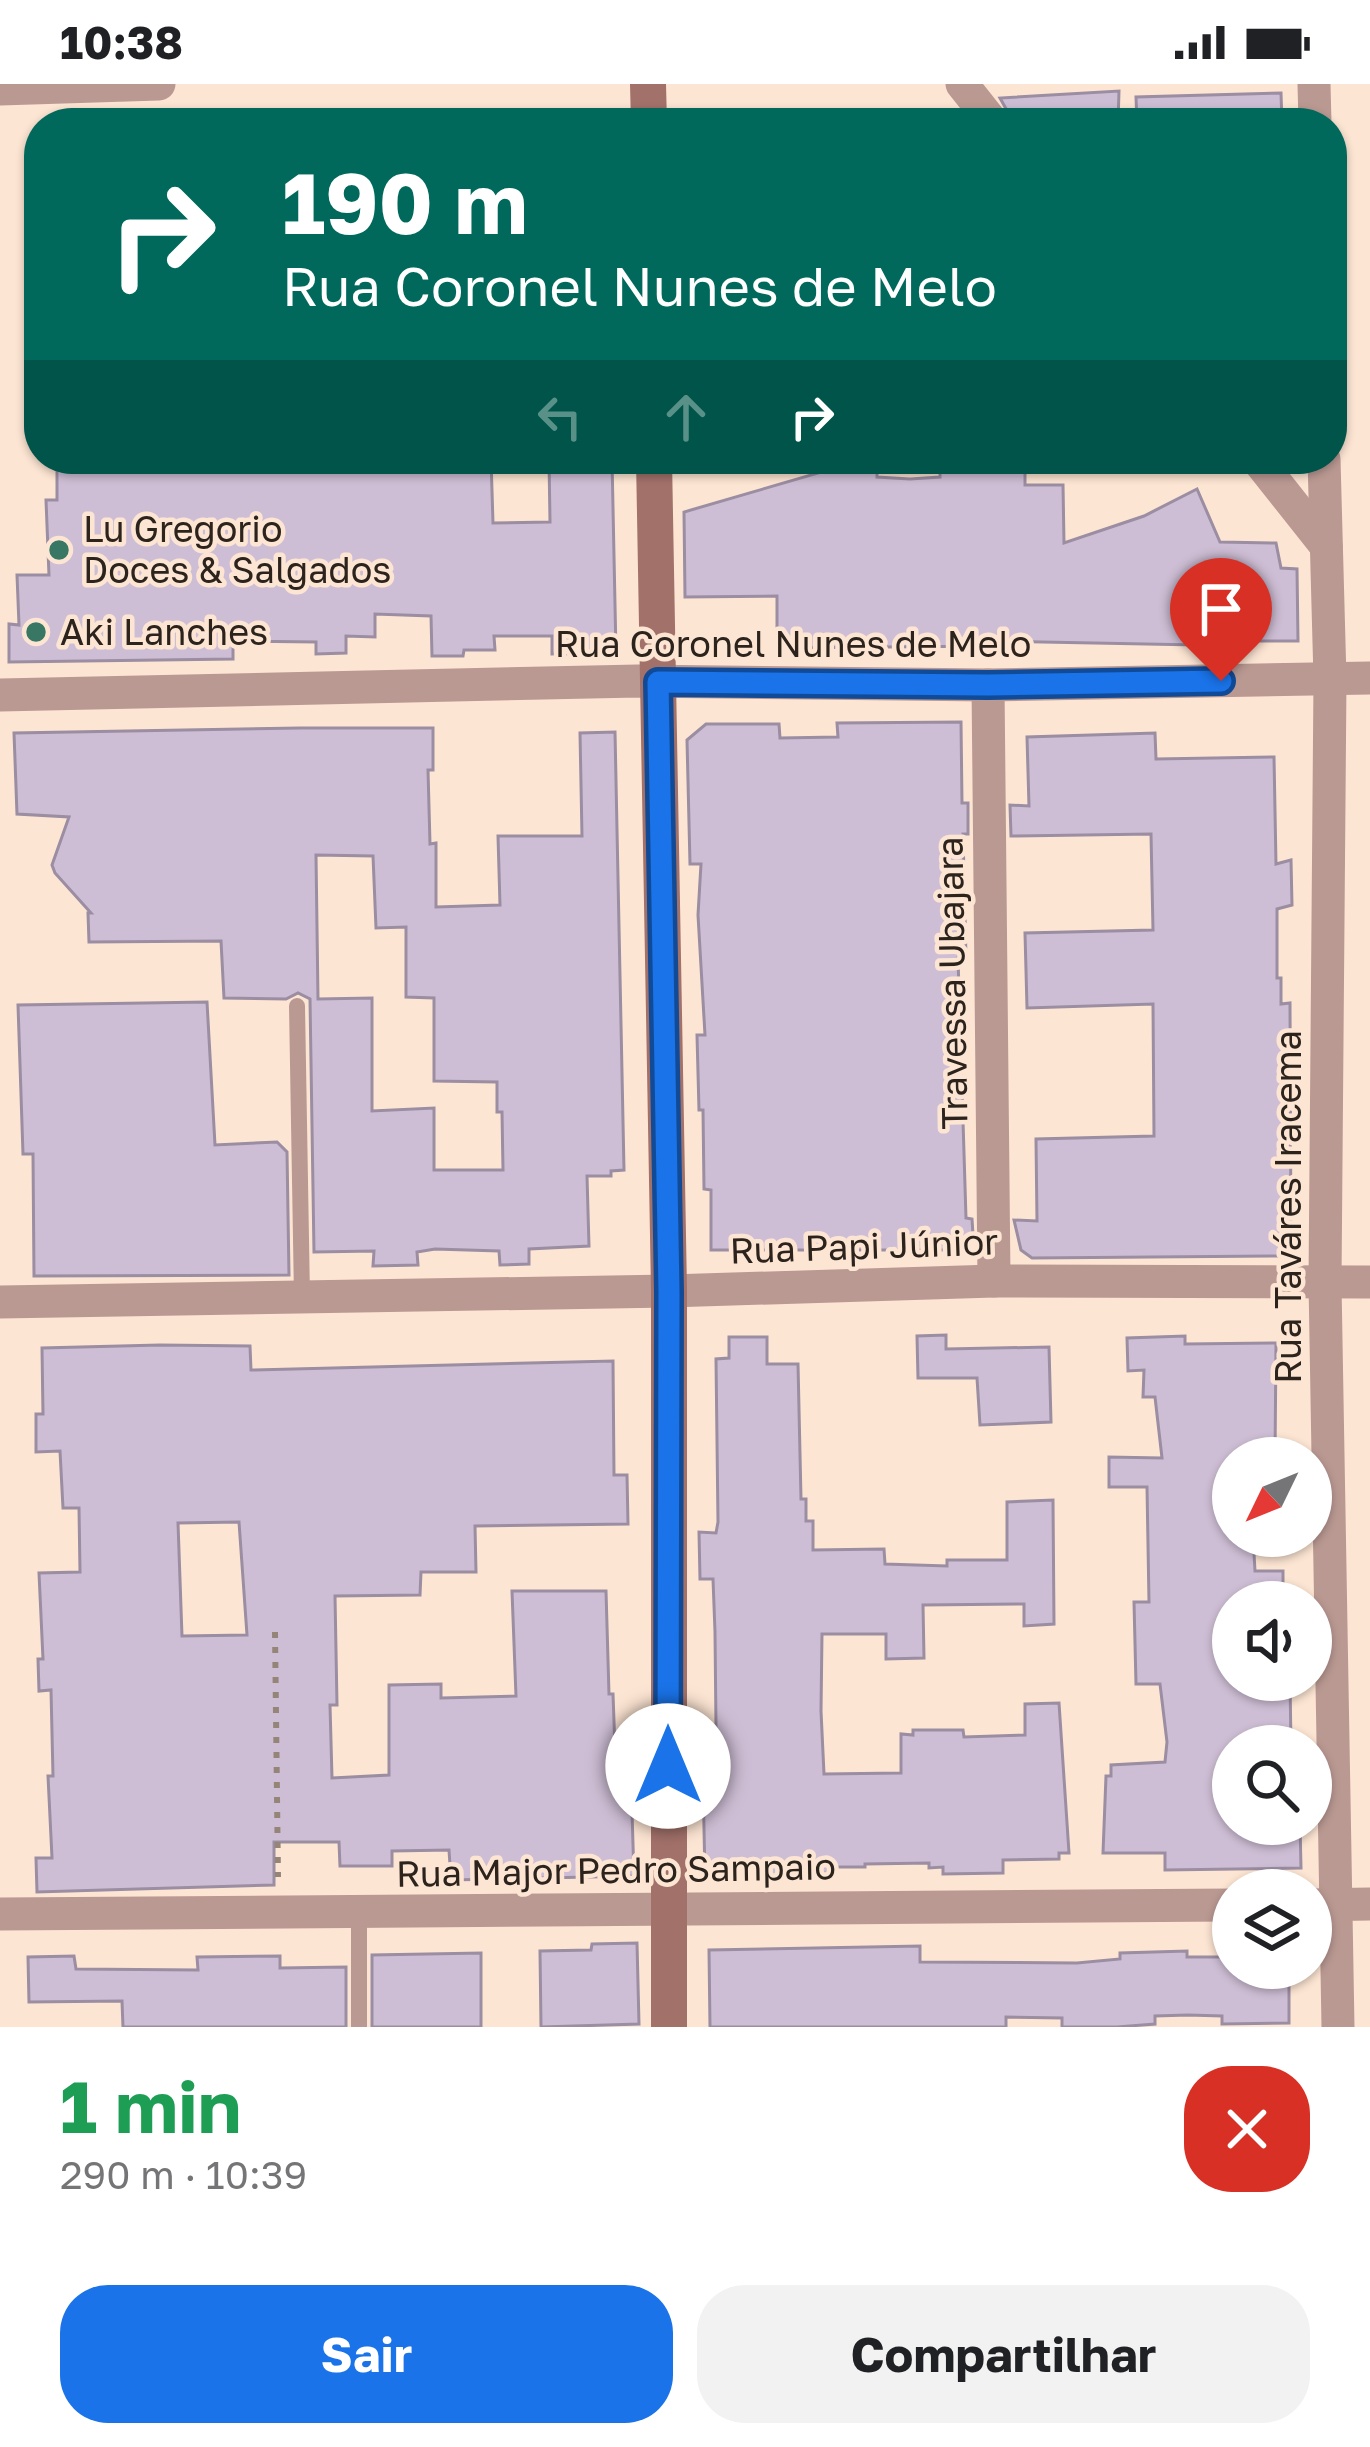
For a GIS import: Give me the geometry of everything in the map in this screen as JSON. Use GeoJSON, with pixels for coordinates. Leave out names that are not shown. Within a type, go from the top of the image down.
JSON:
{"type":"FeatureCollection","features":[{"type":"Feature","properties":{"kind":"street"},"geometry":{"type":"LineString","coordinates":[[0,89],[159,84]]}},
{"type":"Feature","properties":{"kind":"street"},"geometry":{"type":"LineString","coordinates":[[962,84],[981,108]]}},
{"type":"Feature","properties":{"kind":"street"},"geometry":{"type":"LineString","coordinates":[[654,474],[669,1292],[669,2027]]}},
{"type":"Feature","properties":{"kind":"street"},"geometry":{"type":"LineString","coordinates":[[1269,474],[1326,546]]}},
{"type":"Feature","properties":{"kind":"street","name":"Rua Taváres Iracema"},"geometry":{"type":"LineString","coordinates":[[1323,1869],[1330,680],[1324,474]]}},
{"type":"Feature","properties":{"kind":"street","name":"Rua Coronel Nunes de Melo"},"geometry":{"type":"LineString","coordinates":[[0,695],[658,682],[988,685],[1370,678]]}},
{"type":"Feature","properties":{"kind":"street","name":"Travessa Ubajara"},"geometry":{"type":"LineString","coordinates":[[988,685],[994,1281]]}},
{"type":"Feature","properties":{"kind":"street","name":"Rua Papi Júnior"},"geometry":{"type":"LineString","coordinates":[[0,1302],[669,1292],[994,1281],[1370,1282]]}},
{"type":"Feature","properties":{"kind":"street"},"geometry":{"type":"LineString","coordinates":[[1332,1905],[1370,1904]]}},
{"type":"Feature","properties":{"kind":"street","name":"Rua Major Pedro Sampaio"},"geometry":{"type":"LineString","coordinates":[[0,1914],[1212,1905]]}},
{"type":"Feature","properties":{"kind":"street","name":"Rua Taváres Iracema"},"geometry":{"type":"LineString","coordinates":[[1332,1978],[1338,2027]]}},
{"type":"Feature","properties":{"kind":"lane"},"geometry":{"type":"LineString","coordinates":[[297,1006],[302,1298]]}},
{"type":"Feature","properties":{"kind":"lane"},"geometry":{"type":"LineString","coordinates":[[358,2027],[359,1912]]}},
{"type":"Feature","properties":{"kind":"path"},"geometry":{"type":"LineString","coordinates":[[275,1632],[278,1910]]}},
{"type":"Feature","properties":{"kind":"building"},"geometry":{"type":"Polygon","coordinates":[[[1119,91],[1118,108],[1006,108],[1000,98],[1119,91]]]}},
{"type":"Feature","properties":{"kind":"building"},"geometry":{"type":"Polygon","coordinates":[[[1281,93],[1282,108],[1136,108],[1136,97],[1281,93]]]}},
{"type":"Feature","properties":{"kind":"building"},"geometry":{"type":"Polygon","coordinates":[[[57,474],[491,474],[493,523],[550,522],[549,474],[612,474],[616,653],[552,654],[552,636],[494,636],[495,650],[432,656],[431,616],[375,614],[375,637],[346,636],[346,653],[316,654],[316,642],[233,641],[233,659],[9,662],[9,624],[19,625],[17,575],[49,575],[46,500],[57,500],[57,474]]]}},
{"type":"Feature","properties":{"kind":"building"},"geometry":{"type":"Polygon","coordinates":[[[814,474],[910,479],[940,474],[1025,474],[1025,485],[1063,485],[1064,543],[1144,516],[1197,489],[1220,542],[1276,543],[1281,568],[1297,569],[1298,641],[1250,641],[1249,646],[991,641],[996,646],[777,648],[777,596],[685,597],[684,512],[814,474]]]}},
{"type":"Feature","properties":{"kind":"building"},"geometry":{"type":"Polygon","coordinates":[[[961,722],[962,803],[968,803],[968,834],[963,834],[966,958],[958,958],[966,1218],[972,1219],[973,1235],[958,1250],[711,1250],[711,1190],[704,1189],[697,1035],[705,1035],[698,915],[701,864],[690,864],[687,740],[706,724],[779,724],[780,738],[838,737],[837,723],[961,722]]]}},
{"type":"Feature","properties":{"kind":"building"},"geometry":{"type":"Polygon","coordinates":[[[433,728],[433,770],[428,770],[430,844],[436,843],[436,907],[500,905],[498,836],[582,836],[580,733],[615,732],[624,1170],[611,1171],[611,1176],[587,1176],[589,1246],[529,1249],[529,1264],[500,1265],[499,1251],[435,1249],[417,1252],[418,1265],[373,1266],[374,1251],[314,1252],[310,999],[298,993],[286,999],[224,998],[221,941],[89,942],[91,913],[52,865],[69,817],[17,814],[14,733],[433,728]],[[316,855],[318,999],[372,998],[372,1111],[434,1108],[434,1170],[503,1170],[497,1082],[434,1081],[434,998],[406,997],[406,927],[376,928],[373,856],[316,855]]]}},
{"type":"Feature","properties":{"kind":"building"},"geometry":{"type":"Polygon","coordinates":[[[1155,733],[1156,759],[1274,757],[1276,864],[1291,860],[1292,905],[1277,909],[1277,978],[1281,978],[1281,1004],[1290,1003],[1291,1244],[1279,1256],[1032,1258],[1021,1250],[1014,1220],[1037,1221],[1036,1139],[1154,1136],[1153,1004],[1027,1008],[1025,933],[1153,930],[1151,834],[1011,836],[1010,805],[1029,806],[1027,737],[1155,733]]]}},
{"type":"Feature","properties":{"kind":"building"},"geometry":{"type":"Polygon","coordinates":[[[207,1002],[215,1145],[277,1142],[287,1152],[289,1275],[34,1276],[33,1154],[23,1154],[18,1005],[207,1002]]]}},
{"type":"Feature","properties":{"kind":"building"},"geometry":{"type":"Polygon","coordinates":[[[946,1335],[946,1349],[1049,1347],[1051,1422],[980,1425],[977,1378],[918,1378],[917,1336],[946,1335]]]}},
{"type":"Feature","properties":{"kind":"building"},"geometry":{"type":"Polygon","coordinates":[[[1185,1336],[1185,1344],[1276,1343],[1275,1437],[1212,1437],[1212,1557],[1254,1557],[1255,1571],[1283,1571],[1283,1581],[1212,1581],[1212,1701],[1290,1701],[1291,1725],[1212,1725],[1212,1845],[1300,1845],[1301,1868],[1165,1870],[1165,1853],[1103,1853],[1106,1776],[1111,1776],[1111,1765],[1165,1762],[1167,1742],[1160,1684],[1136,1684],[1134,1602],[1149,1602],[1147,1487],[1109,1487],[1109,1457],[1162,1458],[1155,1397],[1143,1397],[1144,1370],[1128,1371],[1127,1338],[1185,1336]]]}},
{"type":"Feature","properties":{"kind":"building"},"geometry":{"type":"Polygon","coordinates":[[[729,1337],[767,1337],[767,1364],[798,1364],[801,1499],[806,1499],[806,1521],[813,1521],[813,1550],[884,1549],[885,1564],[947,1566],[947,1560],[1007,1560],[1007,1502],[1053,1500],[1054,1624],[1024,1626],[1024,1604],[923,1605],[924,1658],[886,1659],[886,1634],[822,1634],[821,1711],[824,1774],[901,1773],[901,1734],[963,1730],[964,1737],[1025,1735],[1025,1704],[1059,1703],[1069,1853],[1059,1853],[1059,1859],[1003,1860],[1003,1873],[943,1874],[943,1867],[929,1868],[929,1863],[865,1864],[828,1867],[828,1873],[705,1879],[703,1777],[709,1777],[708,1727],[716,1727],[715,1632],[713,1579],[700,1579],[699,1532],[716,1533],[718,1522],[716,1359],[729,1358],[729,1337]]]}},
{"type":"Feature","properties":{"kind":"building"},"geometry":{"type":"Polygon","coordinates":[[[250,1346],[251,1370],[613,1361],[614,1475],[627,1475],[628,1524],[475,1526],[476,1572],[421,1572],[420,1595],[335,1596],[337,1705],[330,1705],[332,1778],[389,1775],[389,1685],[441,1684],[441,1698],[516,1696],[512,1591],[606,1591],[615,1749],[630,1748],[634,1876],[451,1880],[449,1850],[392,1851],[392,1866],[340,1866],[339,1842],[274,1842],[274,1885],[37,1892],[36,1858],[52,1858],[48,1776],[53,1776],[51,1690],[39,1691],[38,1659],[43,1659],[39,1573],[80,1572],[79,1508],[63,1508],[60,1451],[36,1452],[36,1414],[43,1414],[42,1348],[250,1346]],[[239,1522],[178,1523],[182,1636],[247,1635],[239,1522]]]}},
{"type":"Feature","properties":{"kind":"building"},"geometry":{"type":"Polygon","coordinates":[[[637,1943],[639,2024],[541,2027],[540,1951],[637,1943]]]}},
{"type":"Feature","properties":{"kind":"building"},"geometry":{"type":"Polygon","coordinates":[[[920,1946],[920,1962],[1077,1963],[1120,1959],[1120,1953],[1187,1951],[1187,1957],[1212,1957],[1212,1989],[1289,1989],[1289,2023],[1222,2024],[1222,2016],[1188,2015],[1155,2016],[1155,2024],[1117,2027],[1062,2027],[1062,2018],[1006,2017],[1006,2027],[710,2027],[709,1950],[920,1946]]]}},
{"type":"Feature","properties":{"kind":"building"},"geometry":{"type":"Polygon","coordinates":[[[481,1953],[481,2027],[372,2027],[372,1955],[481,1953]]]}},
{"type":"Feature","properties":{"kind":"building"},"geometry":{"type":"Polygon","coordinates":[[[74,1956],[76,1969],[198,1970],[197,1957],[280,1956],[280,1968],[346,1967],[346,2027],[123,2027],[122,2001],[29,2002],[28,1957],[74,1956]]]}},
{"type":"Feature","properties":{"kind":"place","name":"Lu Gregorio Doces & Salgados"},"geometry":{"type":"Point","coordinates":[59,550]}},
{"type":"Feature","properties":{"kind":"place","name":"Aki Lanches"},"geometry":{"type":"Point","coordinates":[36,632]}},
{"type":"Feature","properties":{"kind":"route"},"geometry":{"type":"LineString","coordinates":[[668,1766],[669,1292],[658,682],[1221,681]]}}]}
